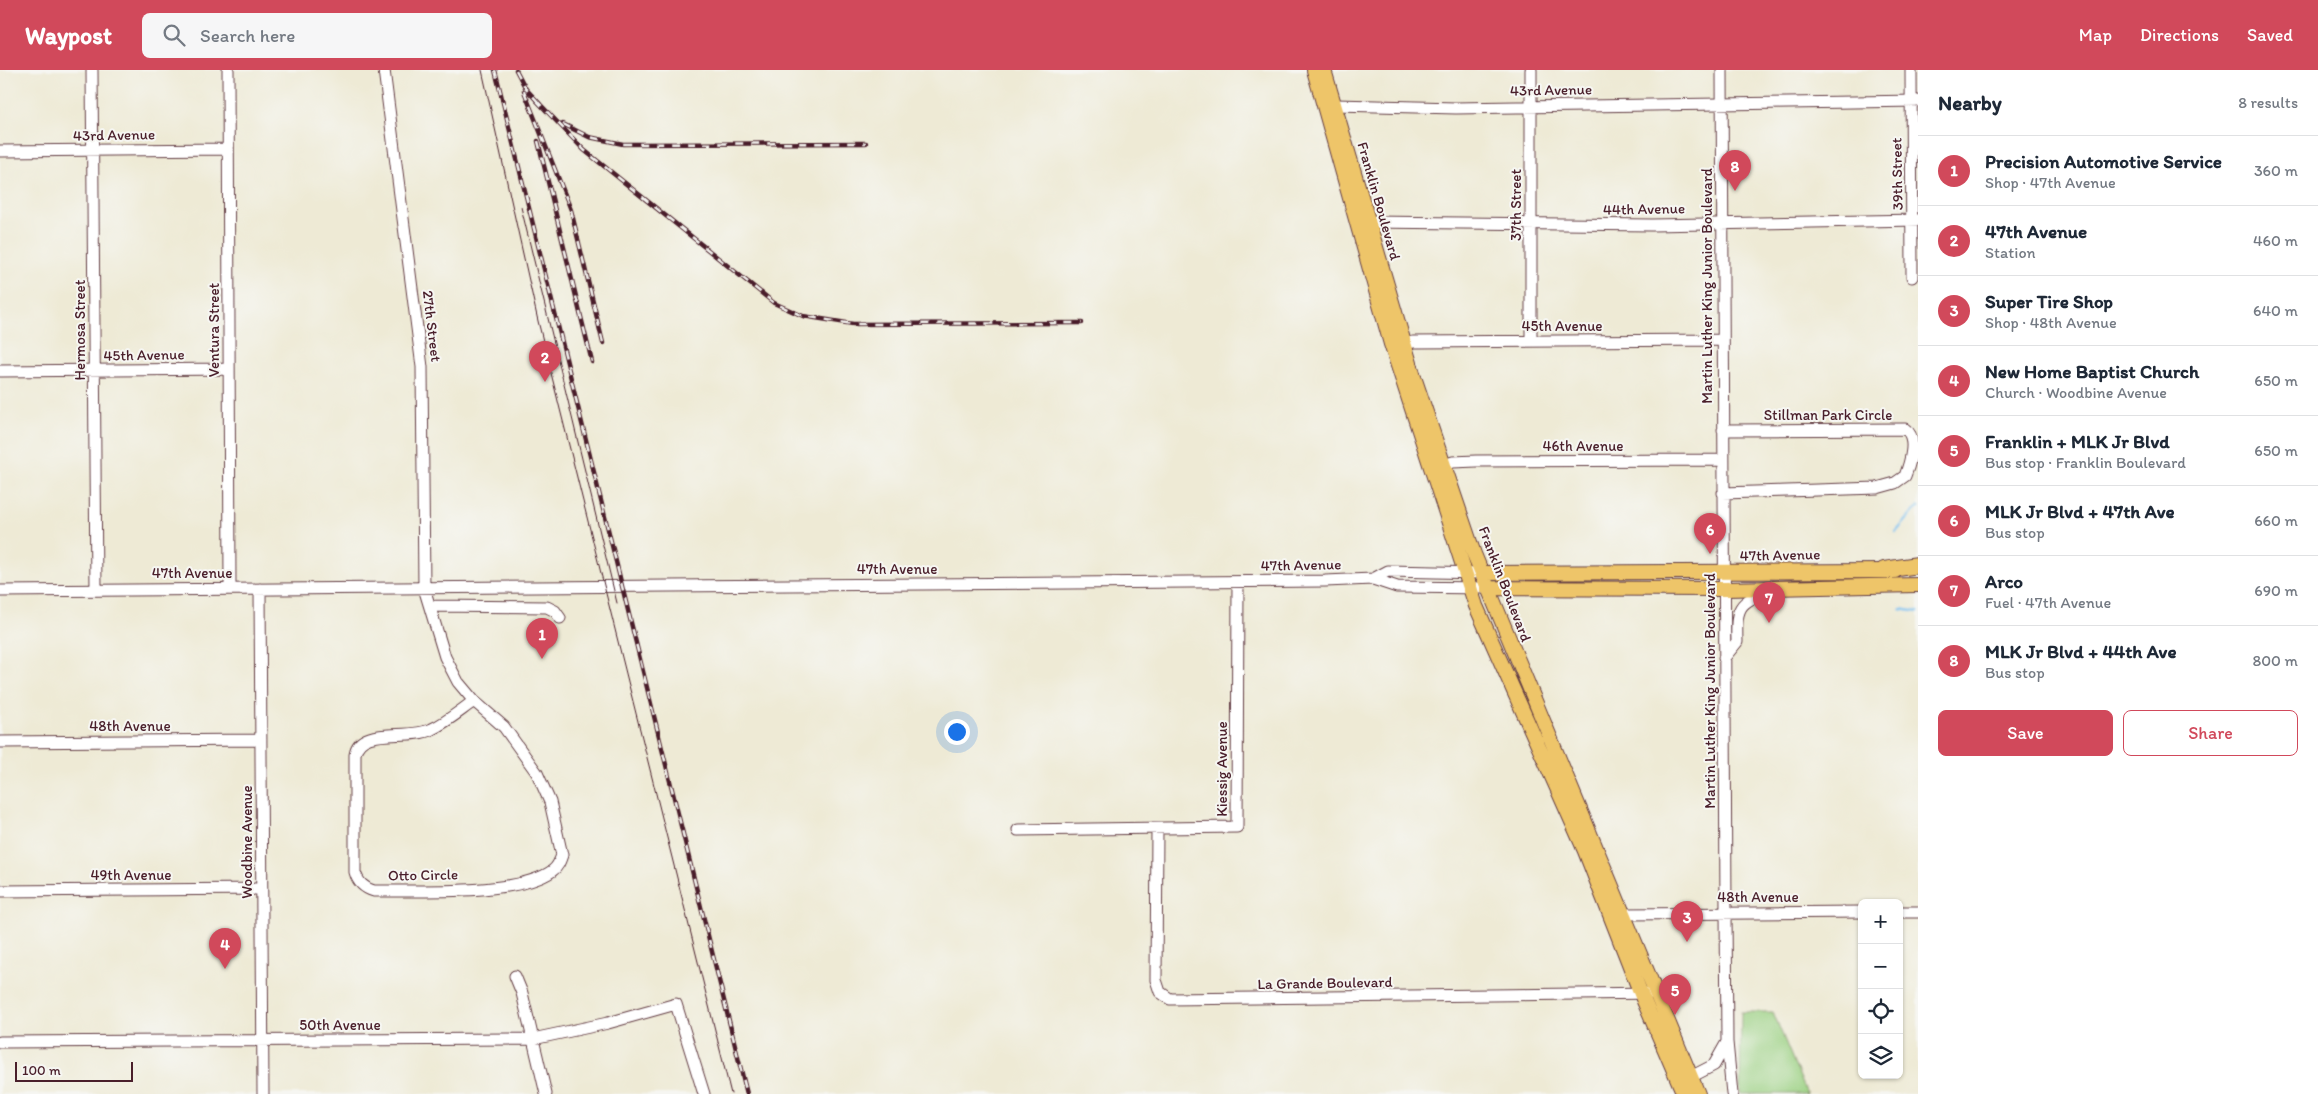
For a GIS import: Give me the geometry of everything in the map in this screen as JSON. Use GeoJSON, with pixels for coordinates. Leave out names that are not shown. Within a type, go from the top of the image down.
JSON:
{"type":"FeatureCollection","features":[{"type":"Feature","properties":{"kind":"highway"},"geometry":{"type":"LineString","coordinates":[[1884,570],[1918,564]]}},
{"type":"Feature","properties":{"kind":"main road","name":"Franklin Boulevard"},"geometry":{"type":"LineString","coordinates":[[1314,70],[1403,379],[1467,573],[1476,606],[1586,851],[1640,994],[1685,1085],[1698,1094]]}},
{"type":"Feature","properties":{"kind":"main road","name":"Franklin Boulevard"},"geometry":{"type":"LineString","coordinates":[[1324,70],[1370,222],[1403,344],[1487,588],[1657,994],[1685,1085]]}},
{"type":"Feature","properties":{"kind":"main road"},"geometry":{"type":"LineString","coordinates":[[1390,297],[1389,316],[1403,361],[1403,379],[1411,390],[1425,428],[1435,440]]}},
{"type":"Feature","properties":{"kind":"main road","name":"47th Avenue"},"geometry":{"type":"LineString","coordinates":[[1482,573],[1918,571]]}},
{"type":"Feature","properties":{"kind":"main road","name":"47th Avenue"},"geometry":{"type":"LineString","coordinates":[[1487,588],[1725,589],[1918,585]]}},
{"type":"Feature","properties":{"kind":"street","name":"Hermosa Street"},"geometry":{"type":"LineString","coordinates":[[92,70],[96,590]]}},
{"type":"Feature","properties":{"kind":"street","name":"Ventura Street"},"geometry":{"type":"LineString","coordinates":[[228,70],[230,589]]}},
{"type":"Feature","properties":{"kind":"street","name":"27th Street"},"geometry":{"type":"LineString","coordinates":[[384,70],[422,367],[424,588]]}},
{"type":"Feature","properties":{"kind":"street","name":"37th Street"},"geometry":{"type":"LineString","coordinates":[[1531,70],[1531,341]]}},
{"type":"Feature","properties":{"kind":"street","name":"Martin Luther King Junior Boulevard"},"geometry":{"type":"LineString","coordinates":[[1722,70],[1727,1042],[1732,1094]]}},
{"type":"Feature","properties":{"kind":"street","name":"39th Street"},"geometry":{"type":"LineString","coordinates":[[1911,70],[1915,101],[1915,220],[1912,277]]}},
{"type":"Feature","properties":{"kind":"street","name":"43rd Avenue"},"geometry":{"type":"LineString","coordinates":[[1336,105],[1456,108],[1722,102],[1915,101]]}},
{"type":"Feature","properties":{"kind":"street","name":"43rd Avenue"},"geometry":{"type":"LineString","coordinates":[[0,152],[228,149]]}},
{"type":"Feature","properties":{"kind":"street","name":"44th Avenue"},"geometry":{"type":"LineString","coordinates":[[1370,222],[1532,225],[1915,220]]}},
{"type":"Feature","properties":{"kind":"street","name":"45th Avenue"},"geometry":{"type":"LineString","coordinates":[[1403,344],[1413,342],[1722,340]]}},
{"type":"Feature","properties":{"kind":"street","name":"45th Avenue"},"geometry":{"type":"LineString","coordinates":[[0,371],[229,369]]}},
{"type":"Feature","properties":{"kind":"street","name":"Stillman Park Circle"},"geometry":{"type":"LineString","coordinates":[[1723,430],[1905,429],[1912,434],[1915,442],[1905,476],[1895,483],[1877,488],[1723,492]]}},
{"type":"Feature","properties":{"kind":"street","name":"46th Avenue"},"geometry":{"type":"LineString","coordinates":[[1444,465],[1453,462],[1476,461],[1723,460]]}},
{"type":"Feature","properties":{"kind":"street","name":"47th Avenue"},"geometry":{"type":"LineString","coordinates":[[1374,579],[1388,572],[1482,573]]}},
{"type":"Feature","properties":{"kind":"street","name":"47th Avenue"},"geometry":{"type":"LineString","coordinates":[[0,591],[1238,582],[1374,579],[1397,587],[1487,588]]}},
{"type":"Feature","properties":{"kind":"street","name":"Kiessig Avenue"},"geometry":{"type":"LineString","coordinates":[[1018,830],[1237,827],[1238,582]]}},
{"type":"Feature","properties":{"kind":"street"},"geometry":{"type":"LineString","coordinates":[[1724,658],[1737,642],[1737,620],[1743,603],[1755,596],[1786,587]]}},
{"type":"Feature","properties":{"kind":"street","name":"Otto Circle"},"geometry":{"type":"LineString","coordinates":[[424,588],[450,669],[474,701],[504,728],[519,746],[536,773],[550,802],[562,847],[560,862],[551,872],[544,875],[503,886],[374,890],[365,888],[358,881],[356,872],[355,754],[357,746],[368,737],[402,735],[431,730],[474,701]]}},
{"type":"Feature","properties":{"kind":"street","name":"Woodbine Avenue"},"geometry":{"type":"LineString","coordinates":[[260,589],[263,1094]]}},
{"type":"Feature","properties":{"kind":"street"},"geometry":{"type":"LineString","coordinates":[[430,606],[547,607],[560,618]]}},
{"type":"Feature","properties":{"kind":"street","name":"48th Avenue"},"geometry":{"type":"LineString","coordinates":[[0,742],[261,740]]}},
{"type":"Feature","properties":{"kind":"street","name":"La Grande Boulevard"},"geometry":{"type":"LineString","coordinates":[[1157,829],[1156,984],[1162,995],[1170,999],[1657,994]]}},
{"type":"Feature","properties":{"kind":"street","name":"49th Avenue"},"geometry":{"type":"LineString","coordinates":[[0,892],[262,889]]}},
{"type":"Feature","properties":{"kind":"street","name":"48th Avenue"},"geometry":{"type":"LineString","coordinates":[[1625,914],[1858,912]]}},
{"type":"Feature","properties":{"kind":"street"},"geometry":{"type":"LineString","coordinates":[[1903,912],[1918,912]]}},
{"type":"Feature","properties":{"kind":"street"},"geometry":{"type":"LineString","coordinates":[[515,976],[546,1094]]}},
{"type":"Feature","properties":{"kind":"street","name":"50th Avenue"},"geometry":{"type":"LineString","coordinates":[[0,1042],[533,1039],[608,1024],[676,1004],[704,1094]]}},
{"type":"Feature","properties":{"kind":"street","name":"Martin Luther King Junior Boulevard"},"geometry":{"type":"LineString","coordinates":[[1685,1085],[1714,1065],[1727,1042]]}},
{"type":"Feature","properties":{"kind":"green space"},"geometry":{"type":"Polygon","coordinates":[[[1741,1012],[1773,1012],[1807,1094],[1740,1094],[1741,1012]]]}},
{"type":"Feature","properties":{"kind":"waterway"},"geometry":{"type":"LineString","coordinates":[[1896,532],[1918,507]]}},
{"type":"Feature","properties":{"kind":"waterway"},"geometry":{"type":"LineString","coordinates":[[1901,609],[1918,612]]}},
{"type":"Feature","properties":{"kind":"tram line"},"geometry":{"type":"LineString","coordinates":[[482,70],[538,321],[731,1094]]}},
{"type":"Feature","properties":{"kind":"tram line"},"geometry":{"type":"LineString","coordinates":[[521,207],[617,603]]}},
{"type":"Feature","properties":{"kind":"railway"},"geometry":{"type":"LineString","coordinates":[[495,70],[747,1094]]}},
{"type":"Feature","properties":{"kind":"railway"},"geometry":{"type":"LineString","coordinates":[[516,70],[526,89],[540,104]]}},
{"type":"Feature","properties":{"kind":"railway"},"geometry":{"type":"LineString","coordinates":[[524,91],[571,210],[603,343]]}},
{"type":"Feature","properties":{"kind":"railway"},"geometry":{"type":"LineString","coordinates":[[536,100],[584,150],[774,303],[803,316],[853,324],[1082,323]]}},
{"type":"Feature","properties":{"kind":"railway"},"geometry":{"type":"LineString","coordinates":[[563,124],[589,137],[623,144],[866,143]]}},
{"type":"Feature","properties":{"kind":"railway"},"geometry":{"type":"LineString","coordinates":[[538,141],[592,362]]}},
{"type":"Feature","properties":{"kind":"place","name":"MLK Jr Blvd + 44th Ave"},"geometry":{"type":"Point","coordinates":[1735,191]}},
{"type":"Feature","properties":{"kind":"place","name":"47th Avenue"},"geometry":{"type":"Point","coordinates":[545,382]}},
{"type":"Feature","properties":{"kind":"place","name":"MLK Jr Blvd + 47th Ave"},"geometry":{"type":"Point","coordinates":[1710,554]}},
{"type":"Feature","properties":{"kind":"place","name":"Arco"},"geometry":{"type":"Point","coordinates":[1769,623]}},
{"type":"Feature","properties":{"kind":"place","name":"Precision Automotive Service"},"geometry":{"type":"Point","coordinates":[542,659]}},
{"type":"Feature","properties":{"kind":"place","name":"Super Tire Shop"},"geometry":{"type":"Point","coordinates":[1687,942]}},
{"type":"Feature","properties":{"kind":"place","name":"New Home Baptist Church"},"geometry":{"type":"Point","coordinates":[225,969]}},
{"type":"Feature","properties":{"kind":"place","name":"Franklin + MLK Jr Blvd"},"geometry":{"type":"Point","coordinates":[1675,1015]}}]}
